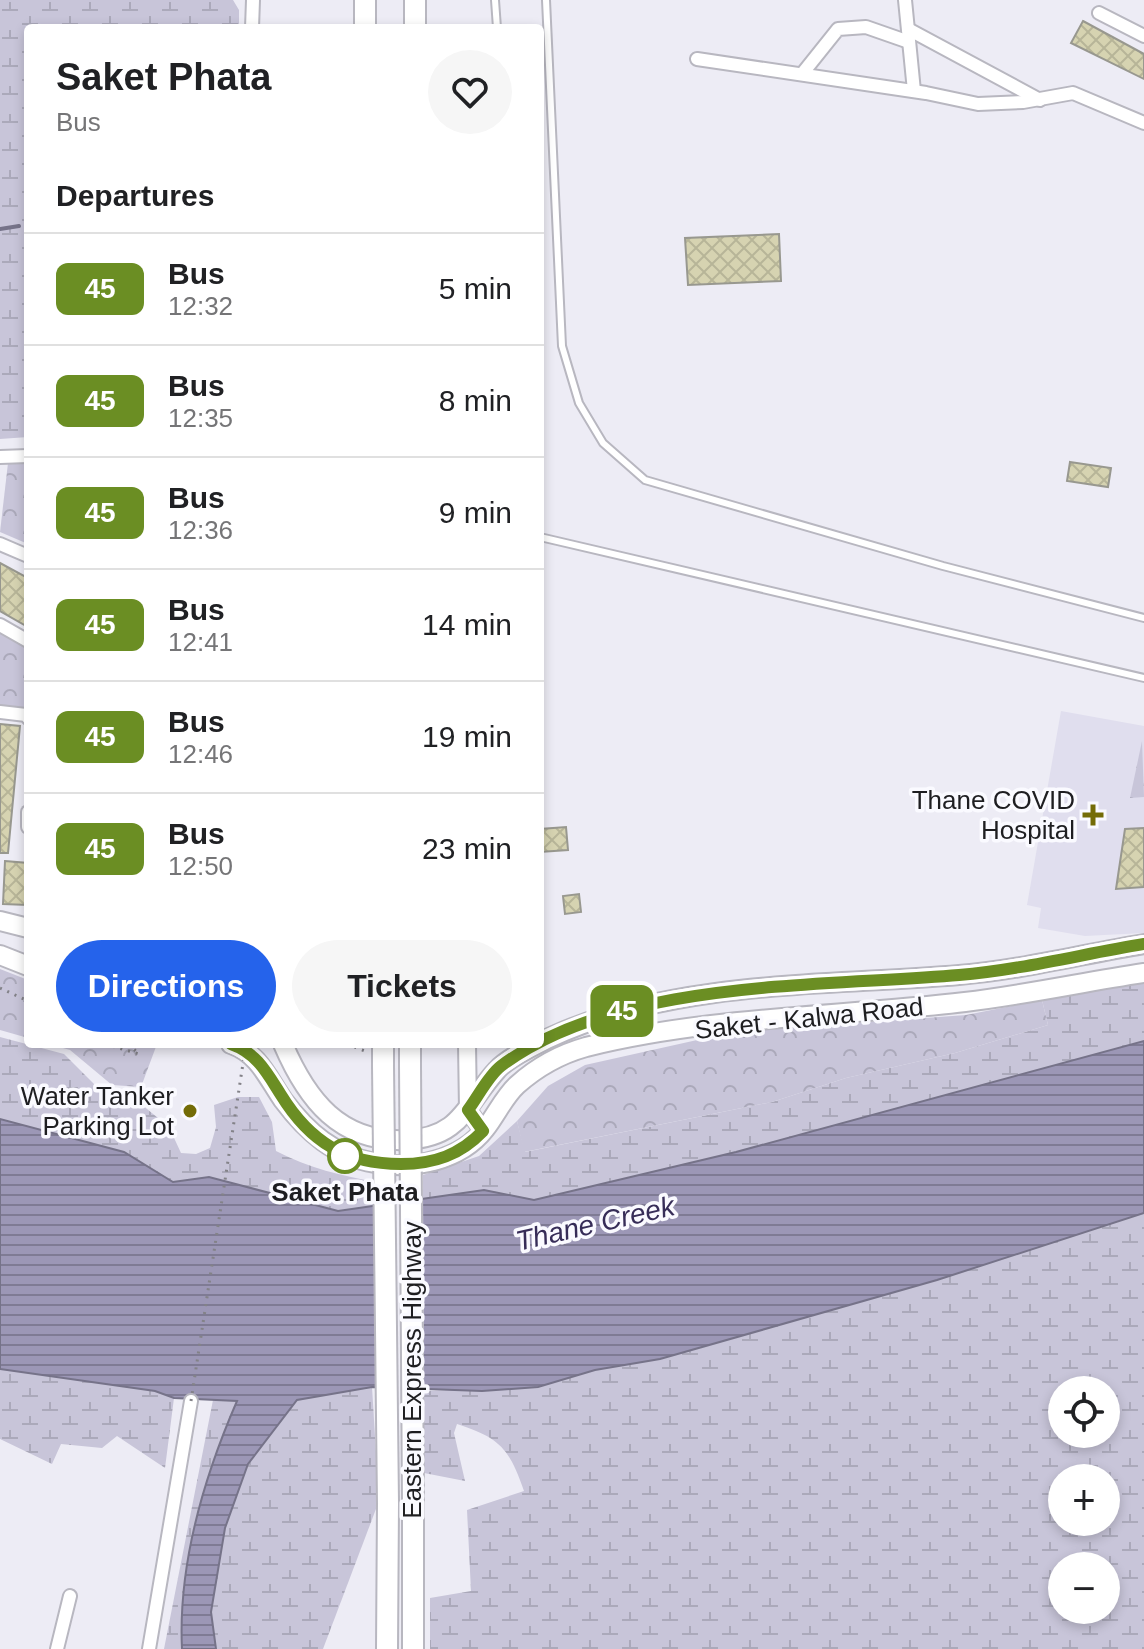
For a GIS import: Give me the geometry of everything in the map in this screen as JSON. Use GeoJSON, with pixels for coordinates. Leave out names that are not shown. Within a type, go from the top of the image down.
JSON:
{"type":"FeatureCollection","features":[{"type":"Feature","properties":{"kind":"highway"},"geometry":{"type":"LineString","coordinates":[[365,0],[365,24]]}},
{"type":"Feature","properties":{"kind":"highway"},"geometry":{"type":"LineString","coordinates":[[415,0],[415,24]]}},
{"type":"Feature","properties":{"kind":"highway","name":"Eastern Express Highway"},"geometry":{"type":"LineString","coordinates":[[412,1052],[413,1649]]}},
{"type":"Feature","properties":{"kind":"highway","name":"Eastern Express Highway"},"geometry":{"type":"LineString","coordinates":[[383,1054],[387,1649]]}},
{"type":"Feature","properties":{"kind":"main road"},"geometry":{"type":"LineString","coordinates":[[0,921],[24,927]]}},
{"type":"Feature","properties":{"kind":"main road","name":"Saket - Kalwa Road"},"geometry":{"type":"LineString","coordinates":[[544,1042],[614,1013],[738,991],[942,976],[1144,944]]}},
{"type":"Feature","properties":{"kind":"main road"},"geometry":{"type":"LineString","coordinates":[[0,955],[24,964]]}},
{"type":"Feature","properties":{"kind":"main road","name":"Saket - Kalwa Road"},"geometry":{"type":"LineString","coordinates":[[243,1048],[262,1065],[307,1128],[338,1154],[377,1164],[440,1160],[468,1147],[515,1087],[548,1063],[584,1048],[737,1021],[944,1004],[1144,973]]}},
{"type":"Feature","properties":{"kind":"main road"},"geometry":{"type":"LineString","coordinates":[[942,976],[944,1004]]}},
{"type":"Feature","properties":{"kind":"main road","name":"Saket - Kalwa Road"},"geometry":{"type":"LineString","coordinates":[[285,1048],[303,1085],[324,1110],[349,1132],[380,1139],[433,1136],[453,1126],[498,1068],[533,1048]]}},
{"type":"Feature","properties":{"kind":"main road"},"geometry":{"type":"LineString","coordinates":[[540,1048],[548,1063]]}},
{"type":"Feature","properties":{"kind":"street"},"geometry":{"type":"LineString","coordinates":[[252,24],[253,0]]}},
{"type":"Feature","properties":{"kind":"street"},"geometry":{"type":"LineString","coordinates":[[905,0],[914,91]]}},
{"type":"Feature","properties":{"kind":"street"},"geometry":{"type":"LineString","coordinates":[[1099,13],[1144,36]]}},
{"type":"Feature","properties":{"kind":"street"},"geometry":{"type":"LineString","coordinates":[[802,74],[838,29],[866,27],[908,36],[1040,100]]}},
{"type":"Feature","properties":{"kind":"street"},"geometry":{"type":"LineString","coordinates":[[697,59],[914,91],[978,104],[1040,100],[1073,93],[1144,123]]}},
{"type":"Feature","properties":{"kind":"street"},"geometry":{"type":"LineString","coordinates":[[0,457],[24,456]]}},
{"type":"Feature","properties":{"kind":"street"},"geometry":{"type":"LineString","coordinates":[[0,544],[24,554]]}},
{"type":"Feature","properties":{"kind":"street"},"geometry":{"type":"LineString","coordinates":[[0,625],[24,639]]}},
{"type":"Feature","properties":{"kind":"street"},"geometry":{"type":"LineString","coordinates":[[0,712],[24,715]]}},
{"type":"Feature","properties":{"kind":"street"},"geometry":{"type":"LineString","coordinates":[[467,1048],[468,1110],[483,1131]]}},
{"type":"Feature","properties":{"kind":"street"},"geometry":{"type":"LineString","coordinates":[[149,1649],[191,1401]]}},
{"type":"Feature","properties":{"kind":"street"},"geometry":{"type":"LineString","coordinates":[[57,1649],[70,1596]]}},
{"type":"Feature","properties":{"kind":"lane"},"geometry":{"type":"LineString","coordinates":[[495,0],[497,24]]}},
{"type":"Feature","properties":{"kind":"lane"},"geometry":{"type":"LineString","coordinates":[[546,0],[562,346],[579,403],[603,443],[645,480],[943,566],[1144,618]]}},
{"type":"Feature","properties":{"kind":"lane"},"geometry":{"type":"LineString","coordinates":[[544,538],[1144,678]]}},
{"type":"Feature","properties":{"kind":"path"},"geometry":{"type":"LineString","coordinates":[[0,988],[24,999]]}},
{"type":"Feature","properties":{"kind":"path"},"geometry":{"type":"LineString","coordinates":[[119,1048],[139,1054],[132,1048]]}},
{"type":"Feature","properties":{"kind":"path"},"geometry":{"type":"LineString","coordinates":[[191,1401],[245,1048]]}},
{"type":"Feature","properties":{"kind":"path"},"geometry":{"type":"LineString","coordinates":[[352,1048],[383,1054]]}},
{"type":"Feature","properties":{"kind":"shaded area","name":"Thane COVID Hospital"},"geometry":{"type":"Polygon","coordinates":[[[1061,711],[1144,726],[1144,933],[1085,936],[1038,928],[1041,908],[1027,905],[1061,711]]]}},
{"type":"Feature","properties":{"kind":"green space"},"geometry":{"type":"Polygon","coordinates":[[[0,0],[233,0],[239,10],[239,24],[24,24],[24,437],[0,439],[0,0]]]}},
{"type":"Feature","properties":{"kind":"green space"},"geometry":{"type":"Polygon","coordinates":[[[24,462],[24,542],[0,532],[8,463],[24,462]]]}},
{"type":"Feature","properties":{"kind":"green space"},"geometry":{"type":"Polygon","coordinates":[[[0,632],[24,647],[24,708],[0,705],[0,632]]]}},
{"type":"Feature","properties":{"kind":"green space"},"geometry":{"type":"Polygon","coordinates":[[[1142,741],[1144,797],[1130,798],[1142,741]]]}},
{"type":"Feature","properties":{"kind":"green space"},"geometry":{"type":"Polygon","coordinates":[[[0,969],[24,978],[24,1037],[0,1030],[0,969]]]}},
{"type":"Feature","properties":{"kind":"green space"},"geometry":{"type":"Polygon","coordinates":[[[1144,981],[1144,1041],[736,1152],[534,1200],[483,1190],[423,1199],[423,1175],[479,1156],[517,1121],[525,1152],[772,1102],[846,1078],[955,1053],[1048,1025],[1042,1000],[1144,981]]]}},
{"type":"Feature","properties":{"kind":"green space"},"geometry":{"type":"Polygon","coordinates":[[[1042,1000],[1048,1025],[955,1053],[846,1078],[772,1102],[524,1152],[517,1121],[548,1086],[585,1065],[733,1032],[966,1015],[1042,1000]]]}},
{"type":"Feature","properties":{"kind":"green space"},"geometry":{"type":"Polygon","coordinates":[[[0,1037],[24,1043],[24,1048],[41,1048],[64,1054],[95,1085],[136,1100],[169,1127],[181,1153],[196,1154],[210,1148],[216,1127],[214,1105],[238,1097],[259,1097],[272,1122],[276,1151],[326,1171],[377,1182],[378,1205],[338,1211],[209,1177],[173,1182],[124,1152],[0,1119],[0,1037]]]}},
{"type":"Feature","properties":{"kind":"green space"},"geometry":{"type":"Polygon","coordinates":[[[63,1048],[156,1048],[141,1087],[112,1085],[70,1050],[63,1048]]]}},
{"type":"Feature","properties":{"kind":"green space"},"geometry":{"type":"Polygon","coordinates":[[[1144,1213],[1144,1649],[430,1649],[430,1598],[471,1591],[467,1510],[524,1491],[513,1464],[501,1447],[484,1434],[457,1424],[454,1433],[465,1481],[424,1473],[424,1391],[538,1387],[595,1370],[660,1359],[937,1280],[1144,1213]]]}},
{"type":"Feature","properties":{"kind":"green space"},"geometry":{"type":"Polygon","coordinates":[[[0,1369],[155,1391],[174,1398],[165,1468],[117,1436],[102,1448],[61,1444],[52,1464],[0,1439],[0,1369]]]}},
{"type":"Feature","properties":{"kind":"green space"},"geometry":{"type":"Polygon","coordinates":[[[372,1387],[379,1501],[323,1649],[216,1649],[211,1612],[225,1528],[248,1464],[297,1400],[372,1387]]]}},
{"type":"Feature","properties":{"kind":"green space"},"geometry":{"type":"Polygon","coordinates":[[[213,1400],[237,1400],[214,1459],[196,1522],[184,1586],[182,1649],[164,1649],[213,1400]]]}},
{"type":"Feature","properties":{"kind":"water","name":"Thane Creek"},"geometry":{"type":"Polygon","coordinates":[[[1144,1041],[1144,1213],[937,1280],[660,1359],[595,1370],[538,1387],[482,1391],[372,1387],[297,1400],[248,1464],[225,1528],[211,1612],[216,1649],[182,1649],[184,1586],[204,1491],[237,1401],[174,1398],[155,1391],[0,1369],[0,1119],[124,1152],[173,1182],[209,1177],[338,1211],[484,1190],[534,1200],[736,1152],[1144,1041]]]}},
{"type":"Feature","properties":{"kind":"pier"},"geometry":{"type":"Polygon","coordinates":[[[423,1195],[424,1395],[378,1392],[378,1201],[423,1195]]]}},
{"type":"Feature","properties":{"kind":"building"},"geometry":{"type":"Polygon","coordinates":[[[1083,21],[1144,54],[1144,79],[1071,43],[1083,21]]]}},
{"type":"Feature","properties":{"kind":"building"},"geometry":{"type":"Polygon","coordinates":[[[779,234],[781,281],[688,285],[685,238],[779,234]]]}},
{"type":"Feature","properties":{"kind":"building"},"geometry":{"type":"Polygon","coordinates":[[[1070,462],[1111,468],[1108,487],[1067,481],[1070,462]]]}},
{"type":"Feature","properties":{"kind":"building"},"geometry":{"type":"Polygon","coordinates":[[[0,563],[24,576],[24,625],[0,611],[0,563]]]}},
{"type":"Feature","properties":{"kind":"building"},"geometry":{"type":"Polygon","coordinates":[[[0,724],[20,726],[8,853],[0,853],[0,724]]]}},
{"type":"Feature","properties":{"kind":"building"},"geometry":{"type":"Polygon","coordinates":[[[566,827],[568,850],[544,852],[544,829],[566,827]]]}},
{"type":"Feature","properties":{"kind":"building"},"geometry":{"type":"Polygon","coordinates":[[[1144,828],[1144,887],[1116,889],[1125,829],[1144,828]]]}},
{"type":"Feature","properties":{"kind":"building"},"geometry":{"type":"Polygon","coordinates":[[[5,861],[24,863],[24,905],[3,904],[5,861]]]}},
{"type":"Feature","properties":{"kind":"building"},"geometry":{"type":"Polygon","coordinates":[[[579,894],[581,912],[565,914],[563,896],[579,894]]]}},
{"type":"Feature","properties":{"kind":"waterway"},"geometry":{"type":"LineString","coordinates":[[0,229],[19,226]]}},
{"type":"Feature","properties":{"kind":"bus line","name":"45"},"geometry":{"type":"LineString","coordinates":[[544,1042],[562,1032],[614,1013],[738,991],[963,975],[1144,944]]}},
{"type":"Feature","properties":{"kind":"bus line","name":"45"},"geometry":{"type":"LineString","coordinates":[[243,1048],[262,1065],[284,1100],[307,1128],[338,1154],[377,1164],[409,1164],[440,1160],[468,1147],[483,1131],[468,1110],[498,1068],[534,1048]]}},
{"type":"Feature","properties":{"kind":"place","name":"Thane COVID Hospital"},"geometry":{"type":"Point","coordinates":[1093,815]}},
{"type":"Feature","properties":{"kind":"place","name":"Water Tanker Parking Lot"},"geometry":{"type":"Point","coordinates":[190,1111]}},
{"type":"Feature","properties":{"kind":"place","name":"Saket Phata"},"geometry":{"type":"Point","coordinates":[345,1156]}}]}
